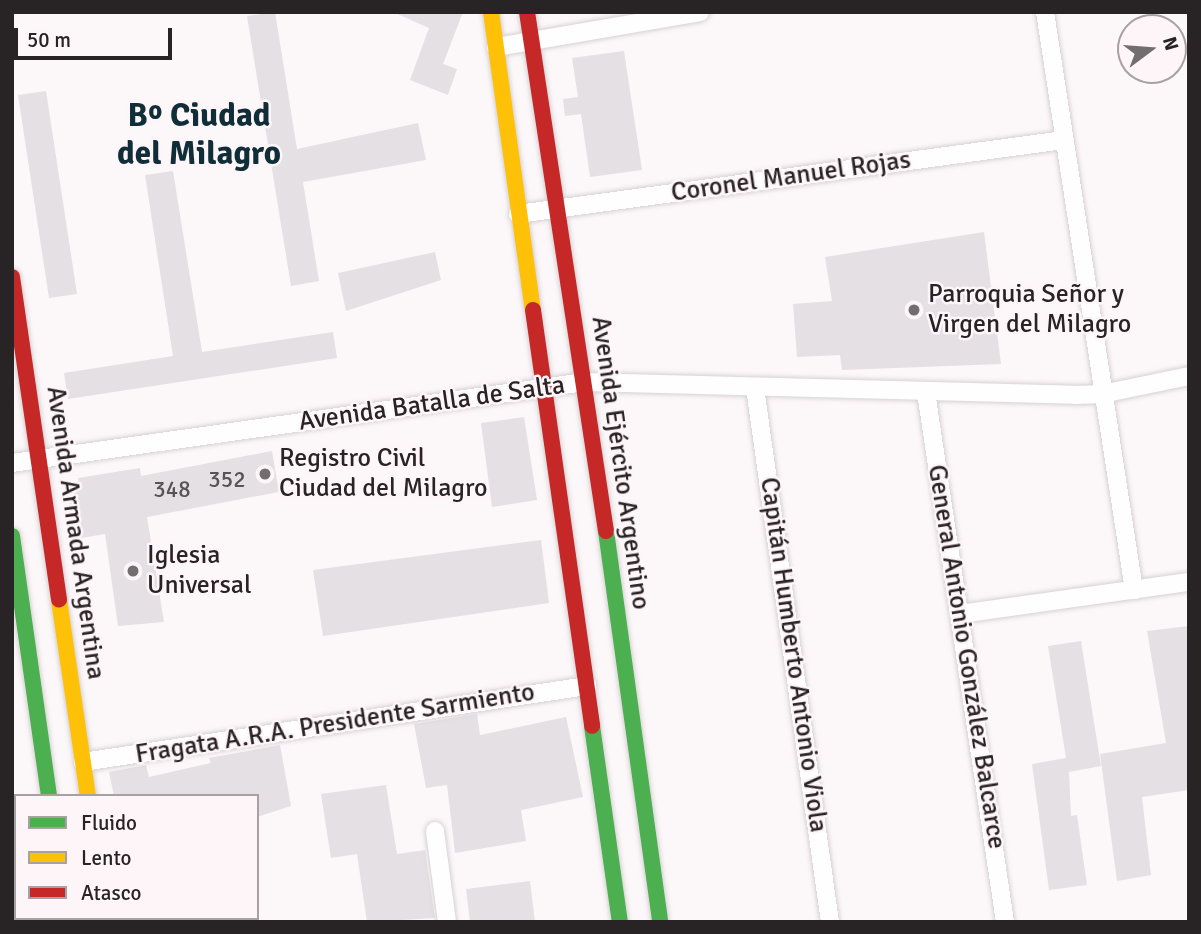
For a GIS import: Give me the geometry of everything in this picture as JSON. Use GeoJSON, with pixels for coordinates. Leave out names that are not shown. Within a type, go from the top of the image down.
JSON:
{"type":"FeatureCollection","features":[{"type":"Feature","properties":{"kind":"street"},"geometry":{"type":"LineString","coordinates":[[491,12],[517,214],[545,386],[620,922]]}},
{"type":"Feature","properties":{"kind":"street","name":"Avenida Ejército Argentino"},"geometry":{"type":"LineString","coordinates":[[527,12],[585,382],[660,922]]}},
{"type":"Feature","properties":{"kind":"street"},"geometry":{"type":"LineString","coordinates":[[496,47],[700,12]]}},
{"type":"Feature","properties":{"kind":"street"},"geometry":{"type":"LineString","coordinates":[[1045,12],[1134,590]]}},
{"type":"Feature","properties":{"kind":"street","name":"Coronel Manuel Rojas"},"geometry":{"type":"LineString","coordinates":[[517,214],[1063,140]]}},
{"type":"Feature","properties":{"kind":"street","name":"Avenida Armada Argentina"},"geometry":{"type":"LineString","coordinates":[[12,277],[42,462],[88,794]]}},
{"type":"Feature","properties":{"kind":"street","name":"Avenida Batalla de Salta"},"geometry":{"type":"LineString","coordinates":[[12,463],[42,462],[585,382],[1102,394],[1189,376]]}},
{"type":"Feature","properties":{"kind":"street","name":"Capitán Humberto Antonio Viola"},"geometry":{"type":"LineString","coordinates":[[755,388],[830,922]]}},
{"type":"Feature","properties":{"kind":"street","name":"General Antonio González Balcarce"},"geometry":{"type":"LineString","coordinates":[[926,392],[1005,922]]}},
{"type":"Feature","properties":{"kind":"street"},"geometry":{"type":"LineString","coordinates":[[12,536],[49,794]]}},
{"type":"Feature","properties":{"kind":"street"},"geometry":{"type":"LineString","coordinates":[[960,614],[1189,582]]}},
{"type":"Feature","properties":{"kind":"street","name":"Fragata A.R.A. Presidente Sarmiento"},"geometry":{"type":"LineString","coordinates":[[83,762],[587,686]]}},
{"type":"Feature","properties":{"kind":"street"},"geometry":{"type":"LineString","coordinates":[[435,831],[447,922]]}},
{"type":"Feature","properties":{"kind":"building"},"geometry":{"type":"Polygon","coordinates":[[[275,12],[297,149],[418,123],[426,160],[303,182],[319,281],[291,286],[247,16],[275,12]]]}},
{"type":"Feature","properties":{"kind":"building"},"geometry":{"type":"Polygon","coordinates":[[[393,12],[463,12],[443,64],[457,69],[448,95],[410,80],[429,28],[393,12]]]}},
{"type":"Feature","properties":{"kind":"building"},"geometry":{"type":"Polygon","coordinates":[[[624,51],[642,170],[590,177],[581,114],[565,116],[563,99],[578,97],[572,58],[624,51]]]}},
{"type":"Feature","properties":{"kind":"building"},"geometry":{"type":"Polygon","coordinates":[[[46,91],[77,294],[49,298],[18,95],[46,91]]]}},
{"type":"Feature","properties":{"kind":"building"},"geometry":{"type":"Polygon","coordinates":[[[173,171],[202,352],[333,332],[337,358],[68,399],[64,373],[173,356],[145,175],[173,171]]]}},
{"type":"Feature","properties":{"kind":"building","name":"Parroquia Señor y Virgen del Milagro"},"geometry":{"type":"Polygon","coordinates":[[[984,232],[1001,364],[842,370],[840,355],[797,357],[793,304],[832,301],[825,257],[984,232]]]}},
{"type":"Feature","properties":{"kind":"building"},"geometry":{"type":"Polygon","coordinates":[[[435,252],[441,280],[346,311],[338,273],[435,252]]]}},
{"type":"Feature","properties":{"kind":"building"},"geometry":{"type":"Polygon","coordinates":[[[524,417],[537,500],[492,507],[481,423],[524,417]]]}},
{"type":"Feature","properties":{"kind":"building"},"geometry":{"type":"Polygon","coordinates":[[[272,451],[279,492],[147,517],[164,622],[118,626],[105,534],[76,539],[68,492],[80,490],[78,478],[140,468],[141,476],[272,451]]]}},
{"type":"Feature","properties":{"kind":"building"},"geometry":{"type":"Polygon","coordinates":[[[541,540],[549,603],[323,636],[313,570],[541,540]]]}},
{"type":"Feature","properties":{"kind":"building"},"geometry":{"type":"Polygon","coordinates":[[[1189,626],[1189,790],[1142,797],[1151,875],[1117,881],[1100,754],[1166,743],[1147,631],[1189,626]]]}},
{"type":"Feature","properties":{"kind":"building"},"geometry":{"type":"Polygon","coordinates":[[[1081,641],[1101,766],[1069,772],[1071,816],[1077,815],[1087,885],[1049,890],[1032,764],[1066,758],[1048,646],[1081,641]]]}},
{"type":"Feature","properties":{"kind":"building"},"geometry":{"type":"Polygon","coordinates":[[[477,714],[480,735],[566,717],[583,797],[521,810],[526,841],[455,853],[447,785],[426,788],[414,724],[477,714]]]}},
{"type":"Feature","properties":{"kind":"building"},"geometry":{"type":"Polygon","coordinates":[[[280,745],[291,806],[259,816],[259,794],[114,794],[109,772],[146,765],[149,777],[211,763],[209,758],[280,745]]]}},
{"type":"Feature","properties":{"kind":"building"},"geometry":{"type":"Polygon","coordinates":[[[386,785],[397,854],[425,850],[435,918],[367,922],[357,854],[331,858],[321,794],[386,785]]]}},
{"type":"Feature","properties":{"kind":"building"},"geometry":{"type":"Polygon","coordinates":[[[530,881],[535,922],[470,922],[466,889],[530,881]]]}},
{"type":"Feature","properties":{"kind":"traffic: fast"},"geometry":{"type":"LineString","coordinates":[[606,531],[660,922]]}},
{"type":"Feature","properties":{"kind":"traffic: fast"},"geometry":{"type":"LineString","coordinates":[[12,536],[49,794]]}},
{"type":"Feature","properties":{"kind":"traffic: fast"},"geometry":{"type":"LineString","coordinates":[[592,726],[620,922]]}},
{"type":"Feature","properties":{"kind":"traffic: slow"},"geometry":{"type":"LineString","coordinates":[[491,12],[533,310]]}},
{"type":"Feature","properties":{"kind":"traffic: slow"},"geometry":{"type":"LineString","coordinates":[[59,600],[88,794]]}},
{"type":"Feature","properties":{"kind":"traffic: jam"},"geometry":{"type":"LineString","coordinates":[[527,12],[606,531]]}},
{"type":"Feature","properties":{"kind":"traffic: jam"},"geometry":{"type":"LineString","coordinates":[[12,277],[59,600]]}},
{"type":"Feature","properties":{"kind":"traffic: jam"},"geometry":{"type":"LineString","coordinates":[[533,310],[592,726]]}},
{"type":"Feature","properties":{"kind":"place","name":"Parroquia Señor y Virgen del Milagro"},"geometry":{"type":"Point","coordinates":[914,310]}},
{"type":"Feature","properties":{"kind":"place","name":"Registro Civil Ciudad del Milagro"},"geometry":{"type":"Point","coordinates":[265,474]}},
{"type":"Feature","properties":{"kind":"place","name":"Iglesia Universal"},"geometry":{"type":"Point","coordinates":[133,571]}},
{"type":"Feature","properties":{"kind":"district","name":"Bº Ciudad del Milagro"},"geometry":{"type":"Point","coordinates":[199,135]}}]}
